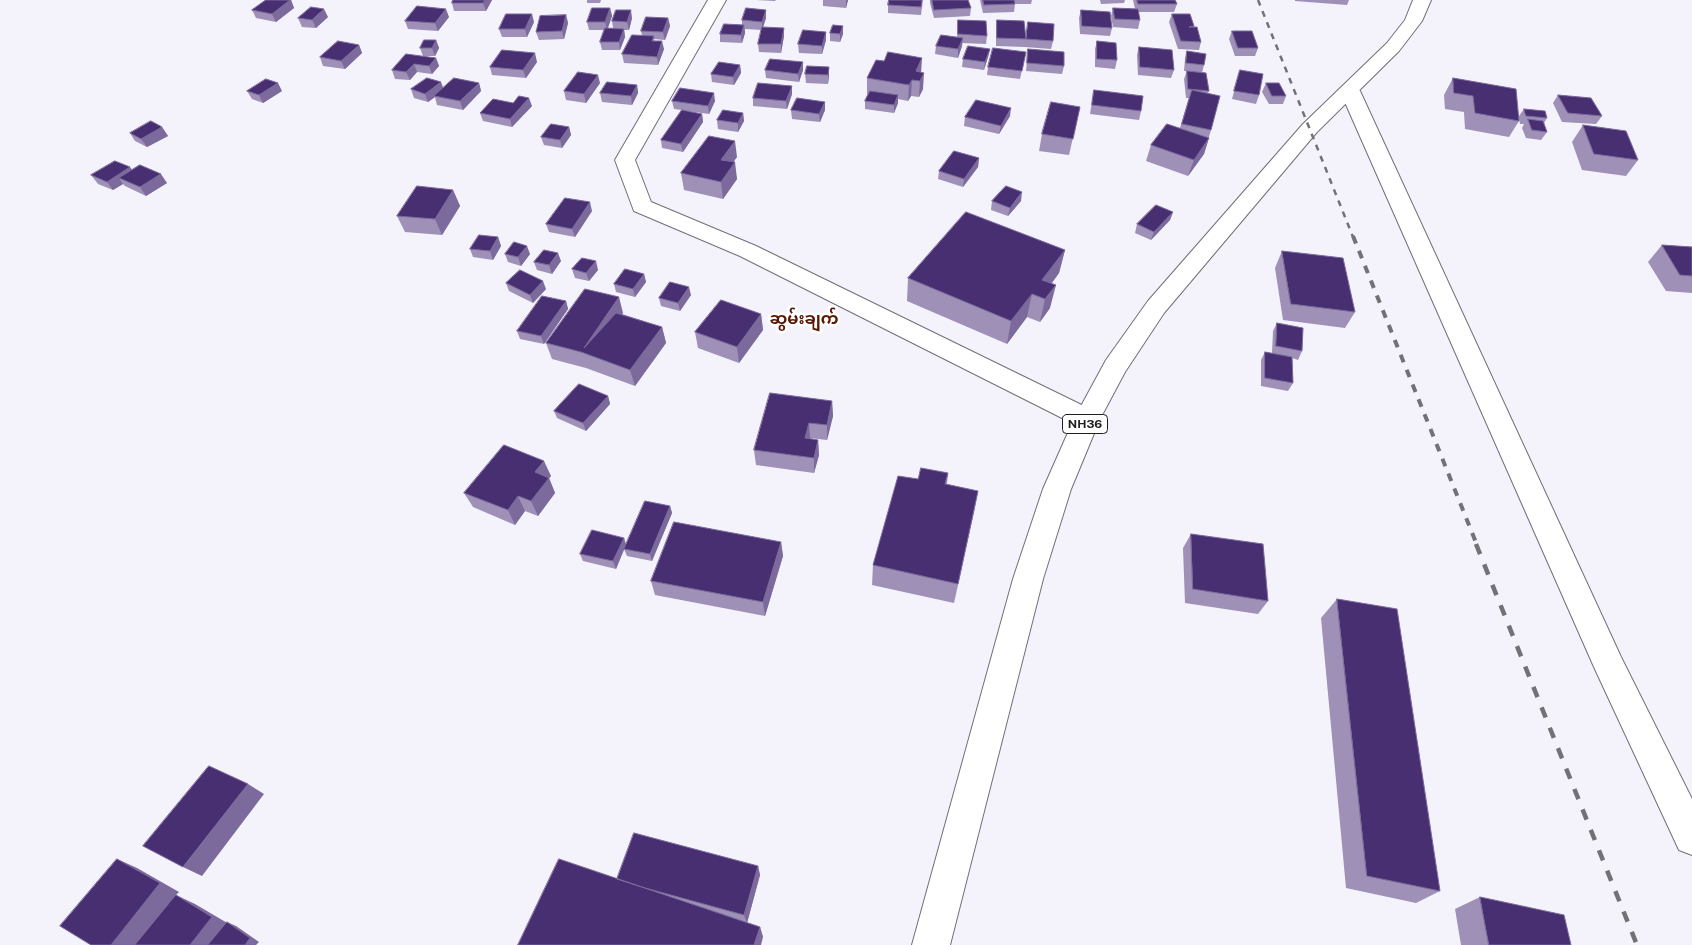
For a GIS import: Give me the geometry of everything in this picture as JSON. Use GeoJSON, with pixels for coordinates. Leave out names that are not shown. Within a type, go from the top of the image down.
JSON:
{"type":"FeatureCollection","features":[{"type":"Feature","properties":{"kind":"main road"},"geometry":{"type":"LineString","coordinates":[[716,0],[625,160],[642,206],[748,251],[1087,419]]}},
{"type":"Feature","properties":{"kind":"main road","name":"NH36"},"geometry":{"type":"LineString","coordinates":[[931,945],[1028,579],[1057,489],[1087,419],[1115,367],[1156,307],[1310,128],[1393,47],[1412,21],[1422,0]]}},
{"type":"Feature","properties":{"kind":"main road"},"geometry":{"type":"LineString","coordinates":[[1350,91],[1610,667],[1692,837]]}},
{"type":"Feature","properties":{"kind":"building"},"geometry":{"type":"Polygon","coordinates":[[[266,0],[290,0],[272,14],[252,10],[266,0]]]}},
{"type":"Feature","properties":{"kind":"building"},"geometry":{"type":"Polygon","coordinates":[[[453,0],[485,0],[483,3],[452,3],[453,0]]]}},
{"type":"Feature","properties":{"kind":"building"},"geometry":{"type":"Polygon","coordinates":[[[889,0],[922,0],[921,7],[888,5],[889,0]]]}},
{"type":"Feature","properties":{"kind":"building"},"geometry":{"type":"Polygon","coordinates":[[[932,0],[968,0],[971,8],[934,10],[932,0]]]}},
{"type":"Feature","properties":{"kind":"building"},"geometry":{"type":"Polygon","coordinates":[[[983,0],[1014,0],[1015,4],[984,5],[983,0]]]}},
{"type":"Feature","properties":{"kind":"building"},"geometry":{"type":"Polygon","coordinates":[[[1137,0],[1175,0],[1177,4],[1138,4],[1137,0]]]}},
{"type":"Feature","properties":{"kind":"building"},"geometry":{"type":"Polygon","coordinates":[[[417,6],[446,9],[435,23],[405,21],[417,6]]]}},
{"type":"Feature","properties":{"kind":"building"},"geometry":{"type":"Polygon","coordinates":[[[311,7],[324,9],[312,20],[298,18],[311,7]]]}},
{"type":"Feature","properties":{"kind":"building"},"geometry":{"type":"Polygon","coordinates":[[[592,8],[610,8],[605,22],[587,22],[592,8]]]}},
{"type":"Feature","properties":{"kind":"building"},"geometry":{"type":"Polygon","coordinates":[[[746,8],[766,10],[762,22],[742,20],[746,8]]]}},
{"type":"Feature","properties":{"kind":"building"},"geometry":{"type":"Polygon","coordinates":[[[1113,8],[1138,9],[1140,20],[1115,19],[1113,8]]]}},
{"type":"Feature","properties":{"kind":"building"},"geometry":{"type":"Polygon","coordinates":[[[616,10],[631,10],[627,22],[612,21],[616,10]]]}},
{"type":"Feature","properties":{"kind":"building"},"geometry":{"type":"Polygon","coordinates":[[[1081,10],[1110,12],[1112,28],[1082,26],[1081,10]]]}},
{"type":"Feature","properties":{"kind":"building"},"geometry":{"type":"Polygon","coordinates":[[[506,14],[532,14],[525,29],[499,29],[506,14]]]}},
{"type":"Feature","properties":{"kind":"building"},"geometry":{"type":"Polygon","coordinates":[[[1172,14],[1190,14],[1194,26],[1189,27],[1197,27],[1201,42],[1181,41],[1172,14]]]}},
{"type":"Feature","properties":{"kind":"building"},"geometry":{"type":"Polygon","coordinates":[[[566,15],[562,31],[536,32],[540,16],[566,15]]]}},
{"type":"Feature","properties":{"kind":"building"},"geometry":{"type":"Polygon","coordinates":[[[646,17],[668,18],[663,32],[641,31],[646,17]]]}},
{"type":"Feature","properties":{"kind":"building"},"geometry":{"type":"Polygon","coordinates":[[[958,20],[986,21],[987,36],[958,34],[958,20]]]}},
{"type":"Feature","properties":{"kind":"building"},"geometry":{"type":"Polygon","coordinates":[[[997,20],[1024,21],[1026,39],[997,38],[997,20]]]}},
{"type":"Feature","properties":{"kind":"building"},"geometry":{"type":"Polygon","coordinates":[[[1028,22],[1054,24],[1053,41],[1026,39],[1028,22]]]}},
{"type":"Feature","properties":{"kind":"building"},"geometry":{"type":"Polygon","coordinates":[[[724,24],[744,25],[741,35],[720,34],[724,24]]]}},
{"type":"Feature","properties":{"kind":"building"},"geometry":{"type":"Polygon","coordinates":[[[833,25],[843,26],[840,34],[830,33],[833,25]]]}},
{"type":"Feature","properties":{"kind":"building"},"geometry":{"type":"Polygon","coordinates":[[[762,27],[784,28],[781,44],[758,44],[762,27]]]}},
{"type":"Feature","properties":{"kind":"building"},"geometry":{"type":"Polygon","coordinates":[[[605,28],[624,29],[619,42],[600,42],[605,28]]]}},
{"type":"Feature","properties":{"kind":"building"},"geometry":{"type":"Polygon","coordinates":[[[803,30],[826,32],[822,46],[798,44],[803,30]]]}},
{"type":"Feature","properties":{"kind":"building"},"geometry":{"type":"Polygon","coordinates":[[[1232,31],[1252,31],[1258,48],[1238,48],[1232,31]]]}},
{"type":"Feature","properties":{"kind":"building"},"geometry":{"type":"Polygon","coordinates":[[[632,35],[654,36],[652,41],[662,41],[657,57],[622,54],[632,35]]]}},
{"type":"Feature","properties":{"kind":"building"},"geometry":{"type":"Polygon","coordinates":[[[941,35],[963,38],[958,49],[936,46],[941,35]]]}},
{"type":"Feature","properties":{"kind":"building"},"geometry":{"type":"Polygon","coordinates":[[[424,40],[436,40],[432,48],[420,48],[424,40]]]}},
{"type":"Feature","properties":{"kind":"building"},"geometry":{"type":"Polygon","coordinates":[[[338,41],[359,45],[341,61],[320,57],[338,41]]]}},
{"type":"Feature","properties":{"kind":"building"},"geometry":{"type":"Polygon","coordinates":[[[1097,41],[1116,43],[1117,60],[1097,59],[1097,41]]]}},
{"type":"Feature","properties":{"kind":"building"},"geometry":{"type":"Polygon","coordinates":[[[968,46],[990,49],[985,62],[963,59],[968,46]]]}},
{"type":"Feature","properties":{"kind":"building"},"geometry":{"type":"Polygon","coordinates":[[[1139,47],[1172,50],[1174,70],[1140,67],[1139,47]]]}},
{"type":"Feature","properties":{"kind":"building"},"geometry":{"type":"Polygon","coordinates":[[[993,48],[1026,52],[1022,71],[988,67],[993,48]]]}},
{"type":"Feature","properties":{"kind":"building"},"geometry":{"type":"Polygon","coordinates":[[[1028,49],[1064,52],[1064,66],[1027,63],[1028,49]]]}},
{"type":"Feature","properties":{"kind":"building"},"geometry":{"type":"Polygon","coordinates":[[[502,50],[535,53],[523,70],[490,67],[502,50]]]}},
{"type":"Feature","properties":{"kind":"building"},"geometry":{"type":"Polygon","coordinates":[[[1187,51],[1206,54],[1204,65],[1186,63],[1187,51]]]}},
{"type":"Feature","properties":{"kind":"building"},"geometry":{"type":"Polygon","coordinates":[[[888,52],[922,58],[916,71],[924,73],[920,81],[912,80],[909,85],[867,78],[876,60],[884,61],[888,52]]]}},
{"type":"Feature","properties":{"kind":"building"},"geometry":{"type":"Polygon","coordinates":[[[406,54],[436,58],[429,66],[414,64],[406,72],[392,70],[406,54]]]}},
{"type":"Feature","properties":{"kind":"building"},"geometry":{"type":"Polygon","coordinates":[[[770,59],[803,62],[798,74],[765,70],[770,59]]]}},
{"type":"Feature","properties":{"kind":"building"},"geometry":{"type":"Polygon","coordinates":[[[719,62],[740,65],[733,77],[711,74],[719,62]]]}},
{"type":"Feature","properties":{"kind":"building"},"geometry":{"type":"Polygon","coordinates":[[[807,66],[829,67],[828,75],[805,74],[807,66]]]}},
{"type":"Feature","properties":{"kind":"building"},"geometry":{"type":"Polygon","coordinates":[[[1240,70],[1263,74],[1259,95],[1234,91],[1240,70]]]}},
{"type":"Feature","properties":{"kind":"building"},"geometry":{"type":"Polygon","coordinates":[[[1187,71],[1206,73],[1209,91],[1188,89],[1187,71]]]}},
{"type":"Feature","properties":{"kind":"building"},"geometry":{"type":"Polygon","coordinates":[[[578,72],[598,75],[584,94],[564,91],[578,72]]]}},
{"type":"Feature","properties":{"kind":"building"},"geometry":{"type":"Polygon","coordinates":[[[427,78],[441,82],[425,94],[411,89],[427,78]]]}},
{"type":"Feature","properties":{"kind":"building"},"geometry":{"type":"Polygon","coordinates":[[[454,78],[479,83],[460,101],[434,96],[454,78]]]}},
{"type":"Feature","properties":{"kind":"building"},"geometry":{"type":"Polygon","coordinates":[[[1453,78],[1516,89],[1519,121],[1475,113],[1473,96],[1454,93],[1453,78]]]}},
{"type":"Feature","properties":{"kind":"building"},"geometry":{"type":"Polygon","coordinates":[[[266,79],[278,83],[259,95],[247,91],[266,79]]]}},
{"type":"Feature","properties":{"kind":"building"},"geometry":{"type":"Polygon","coordinates":[[[607,82],[637,85],[631,96],[600,93],[607,82]]]}},
{"type":"Feature","properties":{"kind":"building"},"geometry":{"type":"Polygon","coordinates":[[[758,83],[792,86],[786,101],[753,98],[758,83]]]}},
{"type":"Feature","properties":{"kind":"building"},"geometry":{"type":"Polygon","coordinates":[[[1266,83],[1279,83],[1286,96],[1272,96],[1266,83]]]}},
{"type":"Feature","properties":{"kind":"building"},"geometry":{"type":"Polygon","coordinates":[[[680,88],[714,93],[708,106],[672,101],[680,88]]]}},
{"type":"Feature","properties":{"kind":"building"},"geometry":{"type":"Polygon","coordinates":[[[1094,90],[1143,96],[1141,111],[1092,105],[1094,90]]]}},
{"type":"Feature","properties":{"kind":"building"},"geometry":{"type":"Polygon","coordinates":[[[1192,90],[1220,96],[1211,130],[1182,124],[1192,90]]]}},
{"type":"Feature","properties":{"kind":"building"},"geometry":{"type":"Polygon","coordinates":[[[870,91],[898,95],[894,105],[865,101],[870,91]]]}},
{"type":"Feature","properties":{"kind":"building"},"geometry":{"type":"Polygon","coordinates":[[[1558,95],[1591,98],[1602,116],[1568,113],[1558,95]]]}},
{"type":"Feature","properties":{"kind":"building"},"geometry":{"type":"Polygon","coordinates":[[[519,96],[529,98],[510,119],[480,113],[493,99],[513,103],[519,96]]]}},
{"type":"Feature","properties":{"kind":"building"},"geometry":{"type":"Polygon","coordinates":[[[797,98],[825,102],[819,114],[791,110],[797,98]]]}},
{"type":"Feature","properties":{"kind":"building"},"geometry":{"type":"Polygon","coordinates":[[[976,100],[1011,108],[1001,126],[965,117],[976,100]]]}},
{"type":"Feature","properties":{"kind":"building"},"geometry":{"type":"Polygon","coordinates":[[[1051,102],[1080,107],[1073,139],[1042,134],[1051,102]]]}},
{"type":"Feature","properties":{"kind":"building"},"geometry":{"type":"Polygon","coordinates":[[[1524,109],[1545,111],[1547,118],[1526,116],[1524,109]]]}},
{"type":"Feature","properties":{"kind":"building"},"geometry":{"type":"Polygon","coordinates":[[[682,110],[702,114],[681,144],[661,140],[682,110]]]}},
{"type":"Feature","properties":{"kind":"building"},"geometry":{"type":"Polygon","coordinates":[[[723,110],[743,113],[738,123],[717,120],[723,110]]]}},
{"type":"Feature","properties":{"kind":"building"},"geometry":{"type":"Polygon","coordinates":[[[1528,119],[1543,121],[1547,132],[1532,130],[1528,119]]]}},
{"type":"Feature","properties":{"kind":"building"},"geometry":{"type":"Polygon","coordinates":[[[151,121],[162,127],[141,139],[130,133],[151,121]]]}},
{"type":"Feature","properties":{"kind":"building"},"geometry":{"type":"Polygon","coordinates":[[[551,124],[569,127],[560,140],[541,137],[551,124]]]}},
{"type":"Feature","properties":{"kind":"building"},"geometry":{"type":"Polygon","coordinates":[[[1167,124],[1209,138],[1194,160],[1151,145],[1167,124]]]}},
{"type":"Feature","properties":{"kind":"building"},"geometry":{"type":"Polygon","coordinates":[[[1583,125],[1626,131],[1638,160],[1594,154],[1583,125]]]}},
{"type":"Feature","properties":{"kind":"building"},"geometry":{"type":"Polygon","coordinates":[[[709,136],[735,141],[721,160],[735,162],[721,182],[681,173],[709,136]]]}},
{"type":"Feature","properties":{"kind":"building"},"geometry":{"type":"Polygon","coordinates":[[[954,151],[979,158],[964,179],[939,171],[954,151]]]}},
{"type":"Feature","properties":{"kind":"building"},"geometry":{"type":"Polygon","coordinates":[[[115,161],[130,167],[107,182],[91,175],[115,161]]]}},
{"type":"Feature","properties":{"kind":"building"},"geometry":{"type":"Polygon","coordinates":[[[140,165],[161,174],[140,187],[119,178],[140,165]]]}},
{"type":"Feature","properties":{"kind":"building"},"geometry":{"type":"Polygon","coordinates":[[[417,186],[453,190],[435,219],[397,216],[417,186]]]}},
{"type":"Feature","properties":{"kind":"building"},"geometry":{"type":"Polygon","coordinates":[[[1006,186],[1022,192],[1010,208],[992,201],[1006,186]]]}},
{"type":"Feature","properties":{"kind":"building"},"geometry":{"type":"Polygon","coordinates":[[[565,198],[590,202],[572,229],[546,224],[565,198]]]}},
{"type":"Feature","properties":{"kind":"building"},"geometry":{"type":"Polygon","coordinates":[[[1156,205],[1173,212],[1154,232],[1137,224],[1156,205]]]}},
{"type":"Feature","properties":{"kind":"building"},"geometry":{"type":"Polygon","coordinates":[[[966,212],[1065,250],[1042,280],[1056,285],[1045,299],[1032,294],[1011,321],[908,278],[966,212]]]}},
{"type":"Feature","properties":{"kind":"building"},"geometry":{"type":"Polygon","coordinates":[[[479,235],[498,237],[490,251],[470,249],[479,235]]]}},
{"type":"Feature","properties":{"kind":"building"},"geometry":{"type":"Polygon","coordinates":[[[514,242],[527,246],[518,257],[505,254],[514,242]]]}},
{"type":"Feature","properties":{"kind":"building"},"geometry":{"type":"Polygon","coordinates":[[[1662,245],[1692,247],[1692,276],[1680,275],[1662,245]]]}},
{"type":"Feature","properties":{"kind":"building"},"geometry":{"type":"Polygon","coordinates":[[[544,250],[558,253],[549,265],[534,262],[544,250]]]}},
{"type":"Feature","properties":{"kind":"building"},"geometry":{"type":"Polygon","coordinates":[[[1282,251],[1343,258],[1355,312],[1291,304],[1282,251]]]}},
{"type":"Feature","properties":{"kind":"building"},"geometry":{"type":"Polygon","coordinates":[[[582,258],[596,261],[586,273],[572,269],[582,258]]]}},
{"type":"Feature","properties":{"kind":"building"},"geometry":{"type":"Polygon","coordinates":[[[625,269],[644,274],[633,289],[614,284],[625,269]]]}},
{"type":"Feature","properties":{"kind":"building"},"geometry":{"type":"Polygon","coordinates":[[[520,270],[543,281],[530,295],[506,283],[520,270]]]}},
{"type":"Feature","properties":{"kind":"building"},"geometry":{"type":"Polygon","coordinates":[[[670,282],[689,287],[678,303],[659,298],[670,282]]]}},
{"type":"Feature","properties":{"kind":"building"},"geometry":{"type":"Polygon","coordinates":[[[585,289],[619,297],[584,348],[616,313],[662,327],[630,370],[581,352],[546,343],[585,289]]]}},
{"type":"Feature","properties":{"kind":"building"},"geometry":{"type":"Polygon","coordinates":[[[542,296],[566,301],[541,336],[517,331],[542,296]]]}},
{"type":"Feature","properties":{"kind":"building"},"geometry":{"type":"Polygon","coordinates":[[[721,300],[761,314],[737,347],[695,332],[721,300]]]}},
{"type":"Feature","properties":{"kind":"building"},"geometry":{"type":"Polygon","coordinates":[[[1277,323],[1303,328],[1302,351],[1276,346],[1277,323]]]}},
{"type":"Feature","properties":{"kind":"building"},"geometry":{"type":"Polygon","coordinates":[[[1265,352],[1292,357],[1293,383],[1265,378],[1265,352]]]}},
{"type":"Feature","properties":{"kind":"building"},"geometry":{"type":"Polygon","coordinates":[[[579,384],[608,396],[583,423],[554,411],[579,384]]]}},
{"type":"Feature","properties":{"kind":"building"},"geometry":{"type":"Polygon","coordinates":[[[770,393],[832,401],[827,425],[809,423],[805,438],[818,440],[814,458],[754,450],[770,393]]]}},
{"type":"Feature","properties":{"kind":"building"},"geometry":{"type":"Polygon","coordinates":[[[504,445],[544,461],[535,472],[549,478],[531,501],[518,496],[508,510],[464,493],[504,445]]]}},
{"type":"Feature","properties":{"kind":"building"},"geometry":{"type":"Polygon","coordinates":[[[921,468],[948,473],[945,484],[978,491],[958,584],[873,565],[898,476],[918,479],[921,468]]]}},
{"type":"Feature","properties":{"kind":"building"},"geometry":{"type":"Polygon","coordinates":[[[645,501],[670,506],[650,554],[624,549],[645,501]]]}},
{"type":"Feature","properties":{"kind":"building"},"geometry":{"type":"Polygon","coordinates":[[[674,522],[781,542],[763,602],[651,581],[674,522]]]}},
{"type":"Feature","properties":{"kind":"building"},"geometry":{"type":"Polygon","coordinates":[[[592,530],[624,538],[613,561],[580,554],[592,530]]]}},
{"type":"Feature","properties":{"kind":"building"},"geometry":{"type":"Polygon","coordinates":[[[1191,534],[1263,544],[1268,601],[1193,589],[1191,534]]]}},
{"type":"Feature","properties":{"kind":"building"},"geometry":{"type":"Polygon","coordinates":[[[1337,599],[1397,609],[1440,891],[1367,876],[1337,599]]]}},
{"type":"Feature","properties":{"kind":"building"},"geometry":{"type":"Polygon","coordinates":[[[209,766],[248,784],[183,867],[143,846],[209,766]]]}},
{"type":"Feature","properties":{"kind":"building"},"geometry":{"type":"Polygon","coordinates":[[[634,833],[758,866],[744,915],[617,879],[634,833]]]}},
{"type":"Feature","properties":{"kind":"building"},"geometry":{"type":"Polygon","coordinates":[[[117,859],[160,883],[111,945],[91,945],[60,926],[117,859]]]}},
{"type":"Feature","properties":{"kind":"building"},"geometry":{"type":"Polygon","coordinates":[[[559,859],[760,927],[754,945],[518,945],[559,859]]]}},
{"type":"Feature","properties":{"kind":"building"},"geometry":{"type":"Polygon","coordinates":[[[176,895],[212,917],[190,945],[135,945],[176,895]]]}},
{"type":"Feature","properties":{"kind":"building"},"geometry":{"type":"Polygon","coordinates":[[[1480,897],[1564,915],[1571,945],[1489,945],[1480,897]]]}},
{"type":"Feature","properties":{"kind":"building"},"geometry":{"type":"Polygon","coordinates":[[[227,922],[250,938],[245,945],[208,945],[227,922]]]}},
{"type":"Feature","properties":{"kind":"railway"},"geometry":{"type":"LineString","coordinates":[[1258,0],[1353,237]]}},
{"type":"Feature","properties":{"kind":"railway"},"geometry":{"type":"LineString","coordinates":[[1353,236],[1477,545]]}},
{"type":"Feature","properties":{"kind":"railway"},"geometry":{"type":"LineString","coordinates":[[1476,544],[1637,945]]}},
{"type":"Feature","properties":{"kind":"district","name":"ဆွမ်းချက်"},"geometry":{"type":"Point","coordinates":[804,319]}}]}
